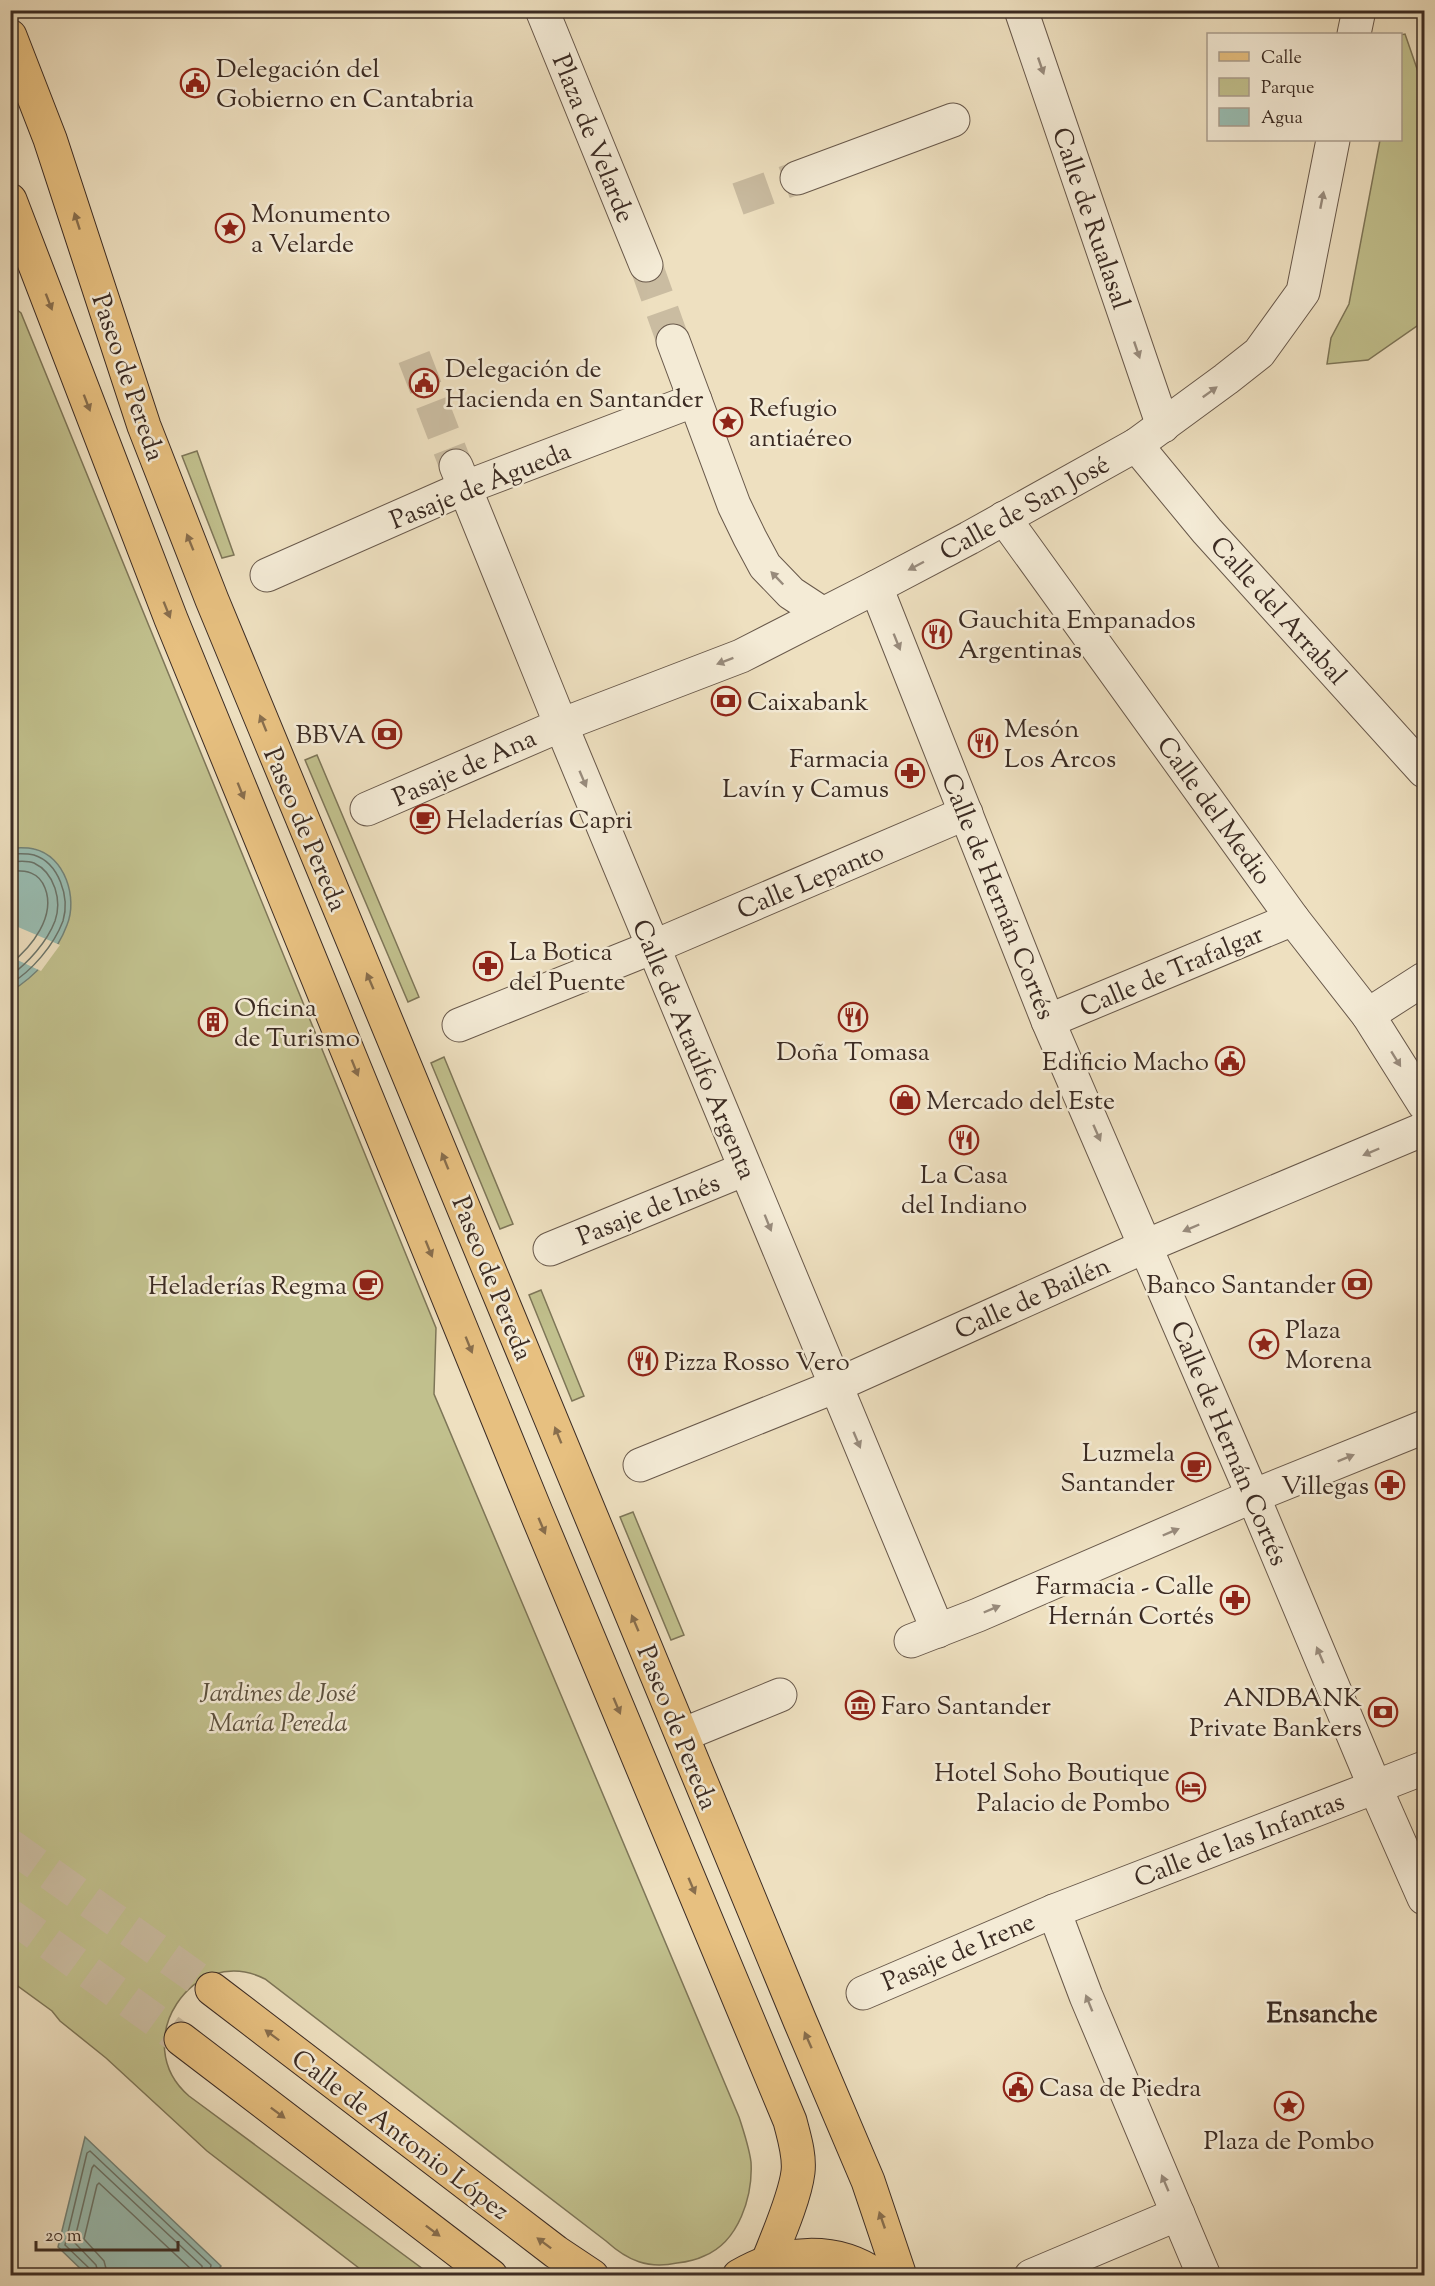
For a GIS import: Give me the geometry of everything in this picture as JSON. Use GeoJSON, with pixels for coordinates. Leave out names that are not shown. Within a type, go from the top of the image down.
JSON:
{"type":"FeatureCollection","features":[{"type":"Feature","properties":{"kind":"main road","name":"Paseo de Pereda"},"geometry":{"type":"LineString","coordinates":[[10,36],[50,139],[144,426],[212,600],[868,2181],[900,2276]]}},
{"type":"Feature","properties":{"kind":"main road","name":"Paseo de Pereda"},"geometry":{"type":"LineString","coordinates":[[10,200],[176,630],[540,1522],[790,2121],[798,2154],[799,2171],[768,2261]]}},
{"type":"Feature","properties":{"kind":"main road","name":"Calle de Antonio López"},"geometry":{"type":"LineString","coordinates":[[212,1989],[556,2252],[592,2276]]}},
{"type":"Feature","properties":{"kind":"main road"},"geometry":{"type":"LineString","coordinates":[[181,2039],[491,2276]]}},
{"type":"Feature","properties":{"kind":"main road"},"geometry":{"type":"LineString","coordinates":[[739,2276],[768,2261],[794,2255],[820,2255],[846,2260],[877,2276]]}},
{"type":"Feature","properties":{"kind":"street","name":"Plaza de Velarde"},"geometry":{"type":"LineString","coordinates":[[542,10],[646,265]]}},
{"type":"Feature","properties":{"kind":"street","name":"Calle de Rualasal"},"geometry":{"type":"LineString","coordinates":[[1021,10],[1163,426]]}},
{"type":"Feature","properties":{"kind":"street"},"geometry":{"type":"LineString","coordinates":[[1354,33],[1359,10]]}},
{"type":"Feature","properties":{"kind":"street"},"geometry":{"type":"LineString","coordinates":[[797,178],[953,120]]}},
{"type":"Feature","properties":{"kind":"street","name":"Calle de San José"},"geometry":{"type":"LineString","coordinates":[[561,725],[741,656],[1004,518],[1136,445],[1163,426],[1259,353],[1303,292],[1333,141]]}},
{"type":"Feature","properties":{"kind":"street"},"geometry":{"type":"LineString","coordinates":[[673,341],[734,505],[765,566],[791,593],[823,614]]}},
{"type":"Feature","properties":{"kind":"street","name":"Pasaje de Águeda"},"geometry":{"type":"LineString","coordinates":[[267,575],[460,477],[694,400]]}},
{"type":"Feature","properties":{"kind":"street","name":"Calle del Arrabal"},"geometry":{"type":"LineString","coordinates":[[1136,445],[1207,531],[1425,771]]}},
{"type":"Feature","properties":{"kind":"street","name":"Calle de Ataúlfo Argenta"},"geometry":{"type":"LineString","coordinates":[[460,477],[834,1386],[924,1636],[1253,1496]]}},
{"type":"Feature","properties":{"kind":"street","name":"Calle del Medio"},"geometry":{"type":"LineString","coordinates":[[1004,518],[1293,919],[1368,1015],[1425,1104]]}},
{"type":"Feature","properties":{"kind":"street","name":"Calle de Hernán Cortés"},"geometry":{"type":"LineString","coordinates":[[876,587],[1048,1021],[1253,1496],[1375,1787],[1425,1898]]}},
{"type":"Feature","properties":{"kind":"street","name":"Pasaje de Ana"},"geometry":{"type":"LineString","coordinates":[[367,809],[561,725]]}},
{"type":"Feature","properties":{"kind":"street","name":"Calle Lepanto"},"geometry":{"type":"LineString","coordinates":[[459,1025],[653,947],[966,813]]}},
{"type":"Feature","properties":{"kind":"street","name":"Calle de Trafalgar"},"geometry":{"type":"LineString","coordinates":[[1048,1021],[1293,919]]}},
{"type":"Feature","properties":{"kind":"street"},"geometry":{"type":"LineString","coordinates":[[1368,1015],[1425,979]]}},
{"type":"Feature","properties":{"kind":"street","name":"Calle de Bailén"},"geometry":{"type":"LineString","coordinates":[[640,1466],[834,1386],[1146,1246],[1425,1129]]}},
{"type":"Feature","properties":{"kind":"street","name":"Pasaje de Inés"},"geometry":{"type":"LineString","coordinates":[[550,1249],[745,1169]]}},
{"type":"Feature","properties":{"kind":"street"},"geometry":{"type":"LineString","coordinates":[[1253,1496],[1425,1427]]}},
{"type":"Feature","properties":{"kind":"street"},"geometry":{"type":"LineString","coordinates":[[682,1735],[780,1695]]}},
{"type":"Feature","properties":{"kind":"street","name":"Calle de las Infantas"},"geometry":{"type":"LineString","coordinates":[[1054,1911],[1425,1768]]}},
{"type":"Feature","properties":{"kind":"street"},"geometry":{"type":"LineString","coordinates":[[1054,1911],[1086,1996],[1204,2276]]}},
{"type":"Feature","properties":{"kind":"street","name":"Pasaje de Irene"},"geometry":{"type":"LineString","coordinates":[[863,1993],[1054,1911]]}},
{"type":"Feature","properties":{"kind":"street"},"geometry":{"type":"LineString","coordinates":[[1031,2276],[1178,2214]]}},
{"type":"Feature","properties":{"kind":"green space"},"geometry":{"type":"Polygon","coordinates":[[[1405,34],[1424,89],[1424,321],[1368,360],[1327,364],[1331,338],[1349,304],[1380,141],[1402,141],[1402,35],[1405,34]]]}},
{"type":"Feature","properties":{"kind":"green space","name":"Jardines de José María Pereda"},"geometry":{"type":"Polygon","coordinates":[[[11,305],[21,313],[436,1328],[434,1394],[739,2117],[751,2162],[746,2203],[735,2229],[726,2240],[716,2249],[698,2259],[657,2265],[639,2262],[622,2254],[265,1979],[239,1971],[214,1974],[193,1986],[177,2004],[167,2026],[165,2050],[172,2074],[189,2096],[431,2275],[368,2275],[207,2151],[106,2058],[60,2021],[52,2011],[11,1981],[11,305]]]}},
{"type":"Feature","properties":{"kind":"green space"},"geometry":{"type":"Polygon","coordinates":[[[197,451],[234,555],[222,558],[182,456],[197,451]]]}},
{"type":"Feature","properties":{"kind":"green space"},"geometry":{"type":"Polygon","coordinates":[[[317,755],[419,997],[408,1002],[305,760],[317,755]]]}},
{"type":"Feature","properties":{"kind":"green space"},"geometry":{"type":"Polygon","coordinates":[[[444,1057],[513,1224],[500,1229],[431,1063],[444,1057]]]}},
{"type":"Feature","properties":{"kind":"green space"},"geometry":{"type":"Polygon","coordinates":[[[541,1290],[584,1396],[572,1401],[529,1295],[541,1290]]]}},
{"type":"Feature","properties":{"kind":"green space"},"geometry":{"type":"Polygon","coordinates":[[[633,1512],[684,1635],[671,1640],[620,1517],[633,1512]]]}},
{"type":"Feature","properties":{"kind":"water"},"geometry":{"type":"Polygon","coordinates":[[[11,848],[34,849],[54,860],[66,880],[71,903],[67,925],[51,954],[37,971],[11,991],[11,848]]]}},
{"type":"Feature","properties":{"kind":"water"},"geometry":{"type":"Polygon","coordinates":[[[85,2137],[221,2266],[214,2275],[87,2275],[58,2247],[85,2137]]]}},
{"type":"Feature","properties":{"kind":"pier"},"geometry":{"type":"Polygon","coordinates":[[[11,924],[60,945],[41,971],[11,957],[11,924]]]}},
{"type":"Feature","properties":{"kind":"tunnel"},"geometry":{"type":"LineString","coordinates":[[738,199],[797,178]]}},
{"type":"Feature","properties":{"kind":"tunnel"},"geometry":{"type":"LineString","coordinates":[[646,265],[673,341]]}},
{"type":"Feature","properties":{"kind":"tunnel"},"geometry":{"type":"LineString","coordinates":[[414,357],[456,466]]}},
{"type":"Feature","properties":{"kind":"tunnel"},"geometry":{"type":"LineString","coordinates":[[10,1845],[212,1989]]}},
{"type":"Feature","properties":{"kind":"tunnel"},"geometry":{"type":"LineString","coordinates":[[10,1915],[181,2039]]}},
{"type":"Feature","properties":{"kind":"place","name":"Delegación del Gobierno en Cantabria"},"geometry":{"type":"Point","coordinates":[195,83]}},
{"type":"Feature","properties":{"kind":"place","name":"Monumento a Velarde"},"geometry":{"type":"Point","coordinates":[230,228]}},
{"type":"Feature","properties":{"kind":"place","name":"Delegación de Hacienda en Santander"},"geometry":{"type":"Point","coordinates":[424,383]}},
{"type":"Feature","properties":{"kind":"place","name":"Refugio antiaéreo"},"geometry":{"type":"Point","coordinates":[728,422]}},
{"type":"Feature","properties":{"kind":"place","name":"Gauchita Empanados Argentinas"},"geometry":{"type":"Point","coordinates":[937,634]}},
{"type":"Feature","properties":{"kind":"place","name":"Caixabank"},"geometry":{"type":"Point","coordinates":[726,701]}},
{"type":"Feature","properties":{"kind":"place","name":"BBVA"},"geometry":{"type":"Point","coordinates":[387,734]}},
{"type":"Feature","properties":{"kind":"place","name":"Mesón Los Arcos"},"geometry":{"type":"Point","coordinates":[983,743]}},
{"type":"Feature","properties":{"kind":"place","name":"Farmacia Lavín y Camus"},"geometry":{"type":"Point","coordinates":[910,773]}},
{"type":"Feature","properties":{"kind":"place","name":"Heladerías Capri"},"geometry":{"type":"Point","coordinates":[425,819]}},
{"type":"Feature","properties":{"kind":"place","name":"La Botica del Puente"},"geometry":{"type":"Point","coordinates":[488,966]}},
{"type":"Feature","properties":{"kind":"place","name":"Doña Tomasa"},"geometry":{"type":"Point","coordinates":[853,1017]}},
{"type":"Feature","properties":{"kind":"place","name":"Oficina de Turismo"},"geometry":{"type":"Point","coordinates":[213,1022]}},
{"type":"Feature","properties":{"kind":"place","name":"Edificio Macho"},"geometry":{"type":"Point","coordinates":[1230,1061]}},
{"type":"Feature","properties":{"kind":"place","name":"Mercado del Este"},"geometry":{"type":"Point","coordinates":[905,1100]}},
{"type":"Feature","properties":{"kind":"place","name":"La Casa del Indiano"},"geometry":{"type":"Point","coordinates":[964,1140]}},
{"type":"Feature","properties":{"kind":"place","name":"Banco Santander"},"geometry":{"type":"Point","coordinates":[1357,1284]}},
{"type":"Feature","properties":{"kind":"place","name":"Heladerías Regma"},"geometry":{"type":"Point","coordinates":[368,1285]}},
{"type":"Feature","properties":{"kind":"place","name":"Plaza Morena"},"geometry":{"type":"Point","coordinates":[1264,1344]}},
{"type":"Feature","properties":{"kind":"place","name":"Pizza Rosso Vero"},"geometry":{"type":"Point","coordinates":[643,1361]}},
{"type":"Feature","properties":{"kind":"place","name":"Luzmela Santander"},"geometry":{"type":"Point","coordinates":[1196,1467]}},
{"type":"Feature","properties":{"kind":"place","name":"Villegas"},"geometry":{"type":"Point","coordinates":[1390,1485]}},
{"type":"Feature","properties":{"kind":"place","name":"Farmacia - Calle Hernán Cortés"},"geometry":{"type":"Point","coordinates":[1235,1600]}},
{"type":"Feature","properties":{"kind":"place","name":"Faro Santander"},"geometry":{"type":"Point","coordinates":[860,1705]}},
{"type":"Feature","properties":{"kind":"place","name":"ANDBANK Private Bankers"},"geometry":{"type":"Point","coordinates":[1383,1712]}},
{"type":"Feature","properties":{"kind":"place","name":"Hotel Soho Boutique Palacio de Pombo"},"geometry":{"type":"Point","coordinates":[1191,1787]}},
{"type":"Feature","properties":{"kind":"place","name":"Casa de Piedra"},"geometry":{"type":"Point","coordinates":[1018,2087]}},
{"type":"Feature","properties":{"kind":"place","name":"Plaza de Pombo"},"geometry":{"type":"Point","coordinates":[1289,2106]}},
{"type":"Feature","properties":{"kind":"district","name":"Ensanche"},"geometry":{"type":"Point","coordinates":[1322,2013]}}]}
